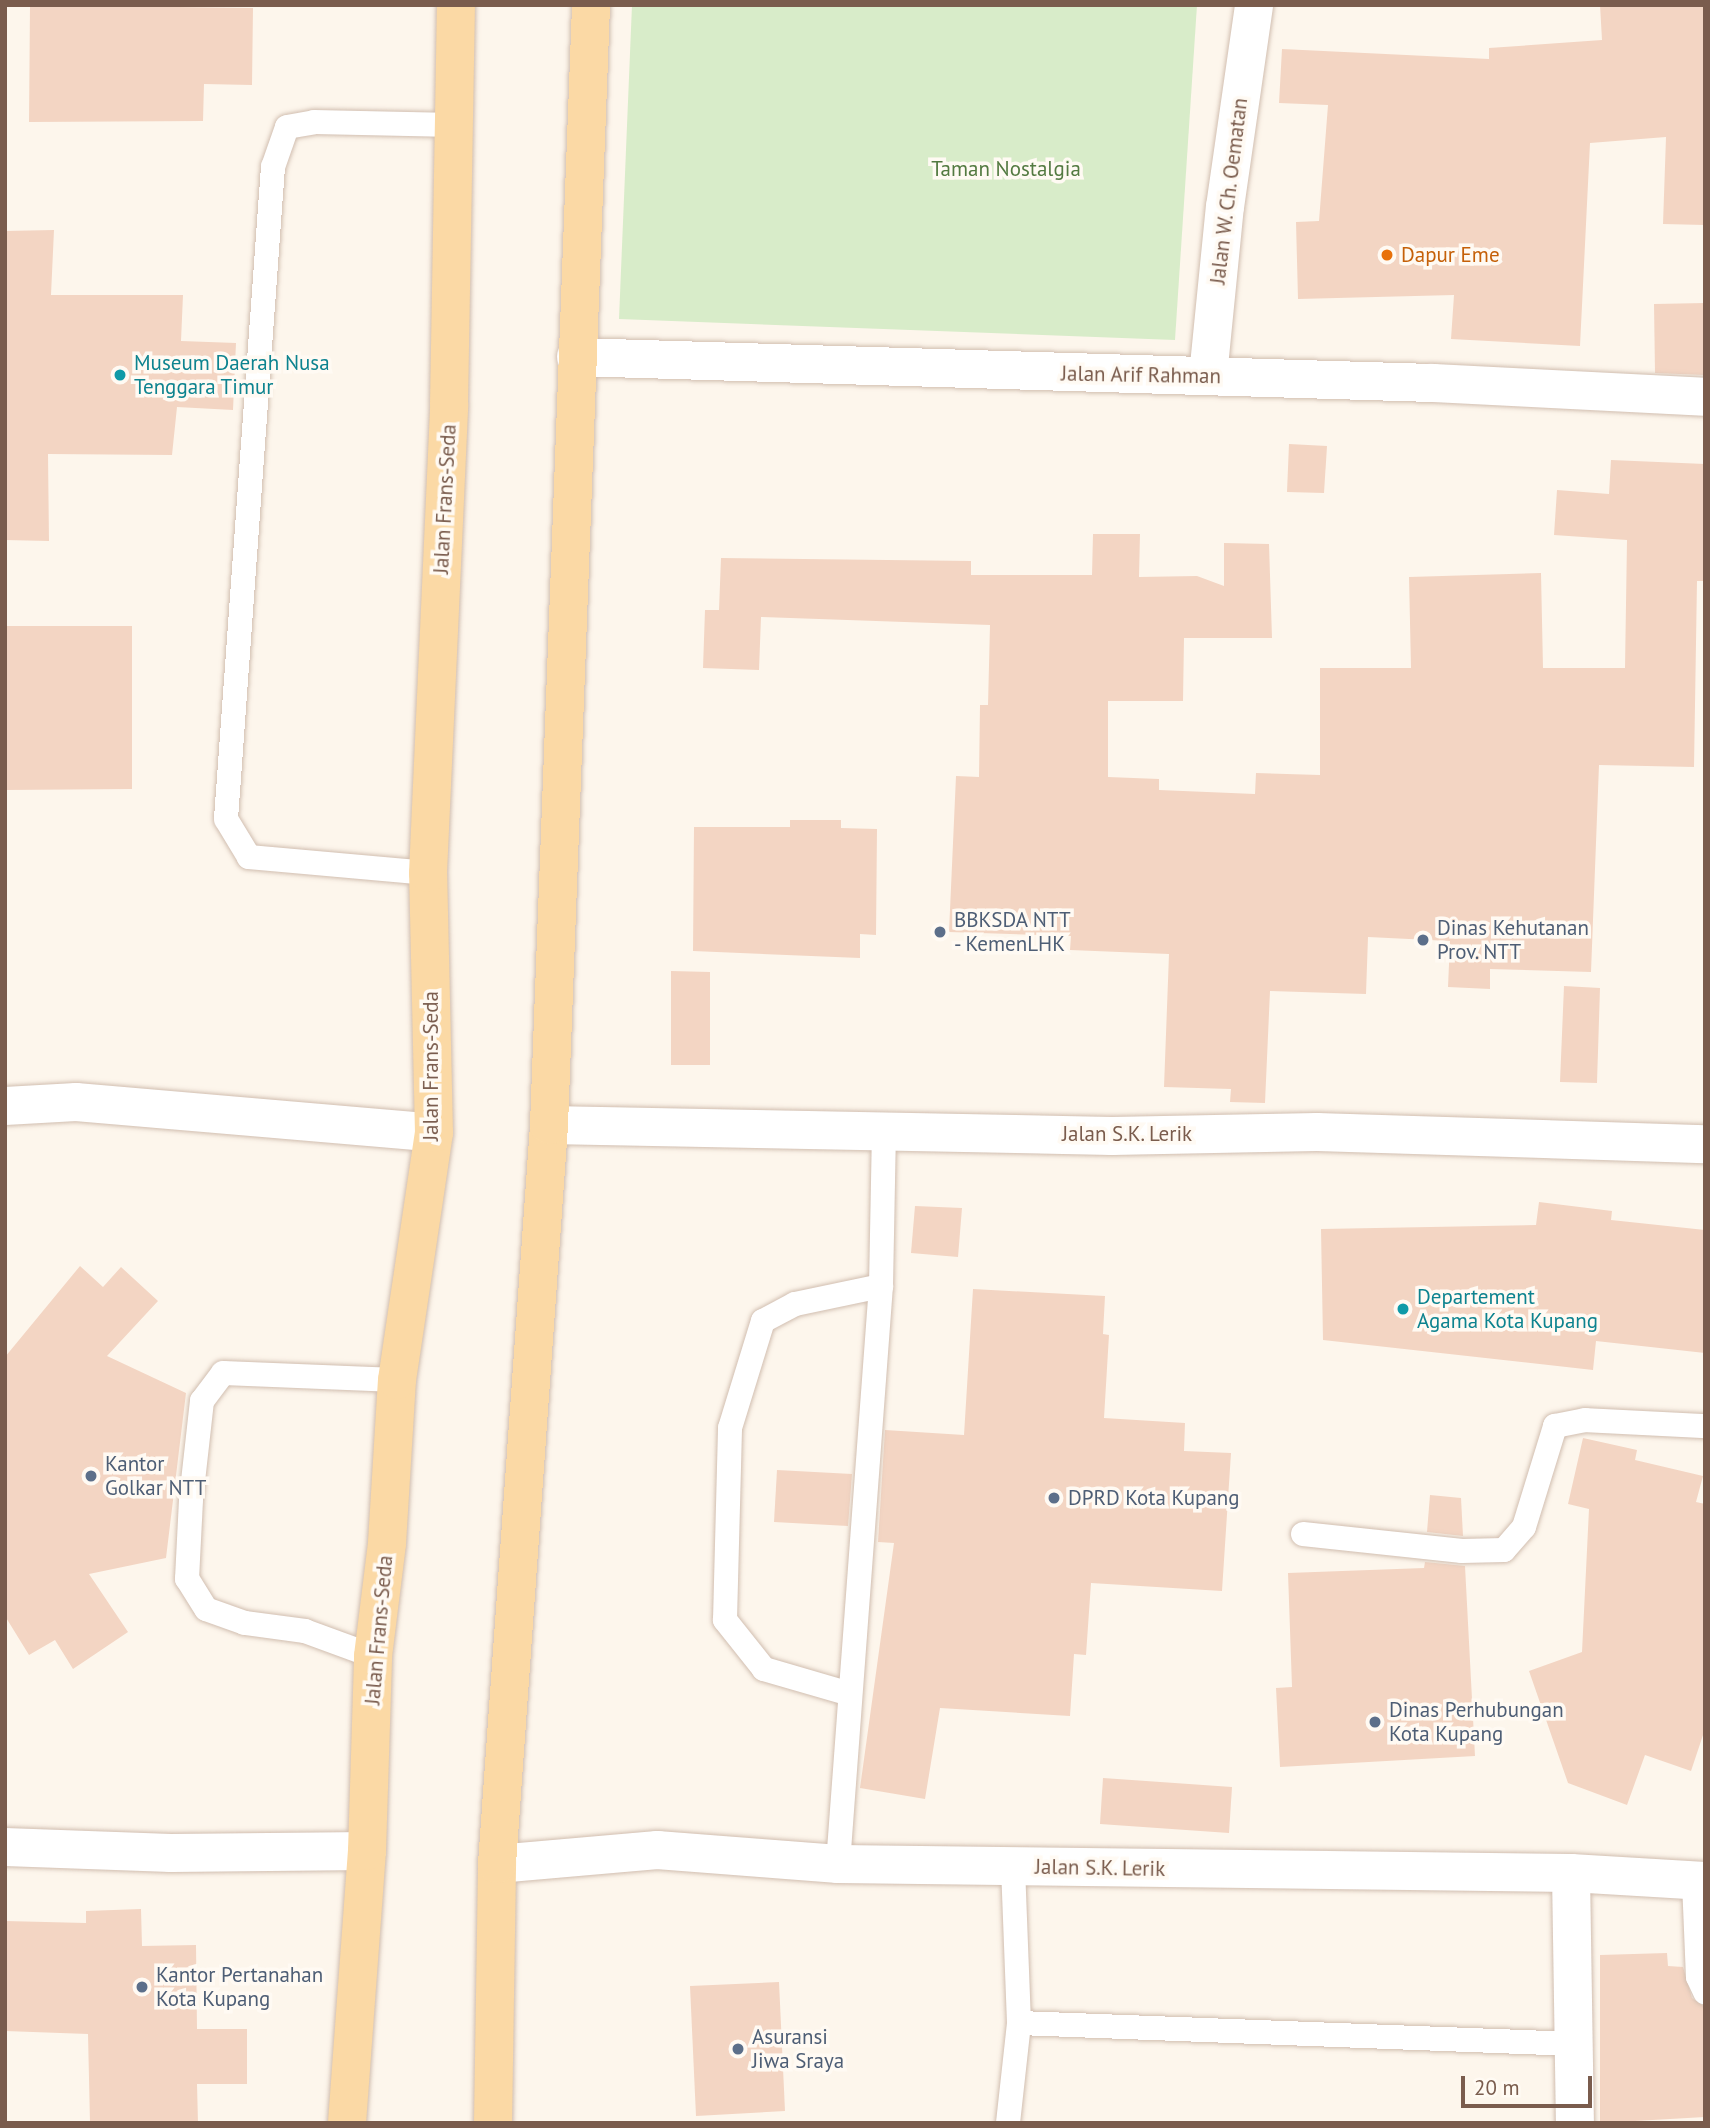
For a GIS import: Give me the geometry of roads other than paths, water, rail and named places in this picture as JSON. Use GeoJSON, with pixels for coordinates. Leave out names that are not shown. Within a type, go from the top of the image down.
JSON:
{"type":"FeatureCollection","features":[{"type":"Feature","properties":{"kind":"main road","name":"Jalan Frans-Seda"},"geometry":{"type":"LineString","coordinates":[[347,2123],[366,1851],[373,1656],[387,1543],[397,1380],[434,1133],[428,873],[449,404],[456,5]]}},
{"type":"Feature","properties":{"kind":"main road"},"geometry":{"type":"LineString","coordinates":[[493,2123],[496,1864],[549,1125],[591,5]]}},
{"type":"Feature","properties":{"kind":"street","name":"Jalan W. Ch. Oematan"},"geometry":{"type":"LineString","coordinates":[[1208,376],[1225,207],[1254,5]]}},
{"type":"Feature","properties":{"kind":"street","name":"Jalan Arif Rahman"},"geometry":{"type":"LineString","coordinates":[[576,357],[1208,376],[1705,397]]}},
{"type":"Feature","properties":{"kind":"street"},"geometry":{"type":"LineString","coordinates":[[5,1106],[76,1102],[434,1133]]}},
{"type":"Feature","properties":{"kind":"street","name":"Jalan S.K. Lerik"},"geometry":{"type":"LineString","coordinates":[[549,1125],[884,1129],[1112,1136],[1317,1132],[1705,1143]]}},
{"type":"Feature","properties":{"kind":"street"},"geometry":{"type":"LineString","coordinates":[[5,1847],[171,1853],[366,1851]]}},
{"type":"Feature","properties":{"kind":"street","name":"Jalan S.K. Lerik"},"geometry":{"type":"LineString","coordinates":[[496,1864],[657,1850],[838,1864],[1571,1873],[1699,1881]]}},
{"type":"Feature","properties":{"kind":"street"},"geometry":{"type":"LineString","coordinates":[[1571,1873],[1575,2123]]}},
{"type":"Feature","properties":{"kind":"lane"},"geometry":{"type":"LineString","coordinates":[[428,873],[249,857],[226,819],[273,167],[287,127],[314,122],[455,125]]}},
{"type":"Feature","properties":{"kind":"lane"},"geometry":{"type":"LineString","coordinates":[[838,1864],[881,1286],[884,1129]]}},
{"type":"Feature","properties":{"kind":"lane"},"geometry":{"type":"LineString","coordinates":[[850,1694],[764,1669],[725,1619],[730,1428],[763,1321],[796,1304],[881,1286]]}},
{"type":"Feature","properties":{"kind":"lane"},"geometry":{"type":"LineString","coordinates":[[373,1656],[305,1631],[245,1623],[206,1609],[187,1579],[191,1499],[202,1401],[223,1373],[397,1380]]}},
{"type":"Feature","properties":{"kind":"lane"},"geometry":{"type":"LineString","coordinates":[[1303,1534],[1462,1551],[1504,1550],[1524,1527],[1555,1426],[1585,1420],[1705,1426]]}},
{"type":"Feature","properties":{"kind":"lane"},"geometry":{"type":"LineString","coordinates":[[1008,2123],[1018,2023],[1013,1867]]}},
{"type":"Feature","properties":{"kind":"lane"},"geometry":{"type":"LineString","coordinates":[[1699,1881],[1698,1977],[1705,1992]]}},
{"type":"Feature","properties":{"kind":"lane"},"geometry":{"type":"LineString","coordinates":[[1018,2023],[1575,2044]]}},
{"type":"Feature","properties":{"kind":"place","name":"Dapur Eme"},"geometry":{"type":"Point","coordinates":[1387,255]}},
{"type":"Feature","properties":{"kind":"place","name":"Museum Daerah Nusa Tenggara Timur"},"geometry":{"type":"Point","coordinates":[120,375]}},
{"type":"Feature","properties":{"kind":"place","name":"BBKSDA NTT - KemenLHK"},"geometry":{"type":"Point","coordinates":[940,932]}},
{"type":"Feature","properties":{"kind":"place","name":"Dinas Kehutanan Prov. NTT"},"geometry":{"type":"Point","coordinates":[1423,940]}},
{"type":"Feature","properties":{"kind":"place","name":"Departement Agama Kota Kupang"},"geometry":{"type":"Point","coordinates":[1403,1309]}},
{"type":"Feature","properties":{"kind":"place","name":"Kantor Golkar NTT"},"geometry":{"type":"Point","coordinates":[91,1476]}},
{"type":"Feature","properties":{"kind":"place","name":"DPRD Kota Kupang"},"geometry":{"type":"Point","coordinates":[1054,1498]}},
{"type":"Feature","properties":{"kind":"place","name":"Dinas Perhubungan Kota Kupang"},"geometry":{"type":"Point","coordinates":[1375,1722]}},
{"type":"Feature","properties":{"kind":"place","name":"Kantor Pertanahan Kota Kupang"},"geometry":{"type":"Point","coordinates":[142,1987]}},
{"type":"Feature","properties":{"kind":"place","name":"Asuransi Jiwa Sraya"},"geometry":{"type":"Point","coordinates":[738,2049]}},
{"type":"Feature","properties":{"kind":"park label","name":"Taman Nostalgia"},"geometry":{"type":"Point","coordinates":[1006,169]}}]}
